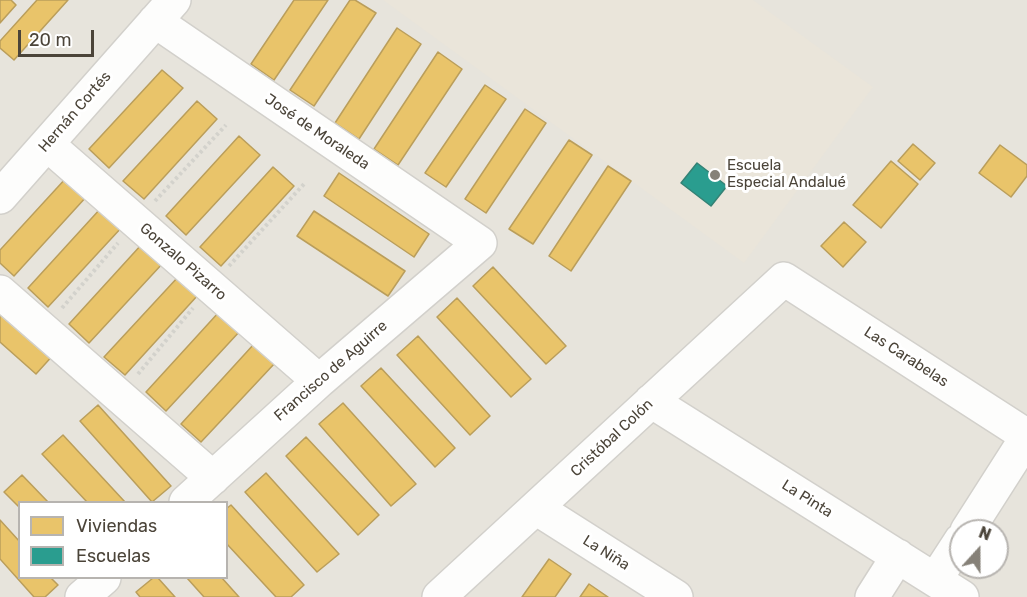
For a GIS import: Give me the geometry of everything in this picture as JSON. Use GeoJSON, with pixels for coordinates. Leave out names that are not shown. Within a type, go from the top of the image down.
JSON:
{"type":"FeatureCollection","features":[{"type":"Feature","properties":{"kind":"street","name":"Hernán Cortés"},"geometry":{"type":"LineString","coordinates":[[0,197],[164,10]]}},
{"type":"Feature","properties":{"kind":"street","name":"José de Moraleda"},"geometry":{"type":"LineString","coordinates":[[164,10],[480,243]]}},
{"type":"Feature","properties":{"kind":"street","name":"Gonzalo Pizarro"},"geometry":{"type":"LineString","coordinates":[[47,144],[319,381]]}},
{"type":"Feature","properties":{"kind":"street","name":"Francisco de Aguirre"},"geometry":{"type":"LineString","coordinates":[[187,501],[319,381],[480,243]]}},
{"type":"Feature","properties":{"kind":"street","name":"Cristóbal Colón"},"geometry":{"type":"LineString","coordinates":[[439,597],[784,279]]}},
{"type":"Feature","properties":{"kind":"street","name":"Las Carabelas"},"geometry":{"type":"LineString","coordinates":[[784,279],[1027,437]]}},
{"type":"Feature","properties":{"kind":"street"},"geometry":{"type":"LineString","coordinates":[[0,292],[213,478]]}},
{"type":"Feature","properties":{"kind":"street","name":"La Pinta"},"geometry":{"type":"LineString","coordinates":[[651,401],[948,589]]}},
{"type":"Feature","properties":{"kind":"street"},"geometry":{"type":"LineString","coordinates":[[975,519],[1027,437]]}},
{"type":"Feature","properties":{"kind":"street","name":"La Niña"},"geometry":{"type":"LineString","coordinates":[[536,508],[676,597]]}},
{"type":"Feature","properties":{"kind":"street"},"geometry":{"type":"LineString","coordinates":[[872,597],[898,556]]}},
{"type":"Feature","properties":{"kind":"street"},"geometry":{"type":"LineString","coordinates":[[82,597],[103,579]]}},
{"type":"Feature","properties":{"kind":"shaded area"},"geometry":{"type":"Polygon","coordinates":[[[0,0],[1027,0],[1027,597],[0,597],[0,0]]]}},
{"type":"Feature","properties":{"kind":"shaded area","name":"Escuela Especial Andalué"},"geometry":{"type":"Polygon","coordinates":[[[383,0],[753,0],[873,87],[744,263],[383,0]]]}},
{"type":"Feature","properties":{"kind":"building: Viviendas"},"geometry":{"type":"Polygon","coordinates":[[[0,0],[11,0],[16,5],[0,23],[0,0]]]}},
{"type":"Feature","properties":{"kind":"building: Viviendas"},"geometry":{"type":"Polygon","coordinates":[[[37,0],[68,0],[14,60],[0,48],[0,41],[37,0]]]}},
{"type":"Feature","properties":{"kind":"building: Viviendas"},"geometry":{"type":"Polygon","coordinates":[[[294,0],[328,0],[274,80],[251,64],[294,0]]]}},
{"type":"Feature","properties":{"kind":"building: Viviendas"},"geometry":{"type":"Polygon","coordinates":[[[350,0],[355,0],[376,13],[314,106],[290,90],[350,0]]]}},
{"type":"Feature","properties":{"kind":"building: Viviendas"},"geometry":{"type":"Polygon","coordinates":[[[397,28],[421,44],[359,139],[335,123],[397,28]]]}},
{"type":"Feature","properties":{"kind":"building: Viviendas"},"geometry":{"type":"Polygon","coordinates":[[[438,52],[462,69],[398,165],[374,149],[438,52]]]}},
{"type":"Feature","properties":{"kind":"building: Viviendas"},"geometry":{"type":"Polygon","coordinates":[[[162,70],[183,88],[109,168],[89,149],[162,70]]]}},
{"type":"Feature","properties":{"kind":"building: Viviendas"},"geometry":{"type":"Polygon","coordinates":[[[485,85],[506,99],[446,187],[425,173],[485,85]]]}},
{"type":"Feature","properties":{"kind":"building: Viviendas"},"geometry":{"type":"Polygon","coordinates":[[[197,101],[217,119],[144,199],[123,181],[197,101]]]}},
{"type":"Feature","properties":{"kind":"building: Viviendas"},"geometry":{"type":"Polygon","coordinates":[[[525,109],[546,123],[486,213],[465,199],[525,109]]]}},
{"type":"Feature","properties":{"kind":"building: Viviendas"},"geometry":{"type":"Polygon","coordinates":[[[239,136],[260,155],[186,235],[166,216],[239,136]]]}},
{"type":"Feature","properties":{"kind":"building: Viviendas"},"geometry":{"type":"Polygon","coordinates":[[[569,140],[592,155],[533,244],[509,229],[569,140]]]}},
{"type":"Feature","properties":{"kind":"building: Viviendas"},"geometry":{"type":"Polygon","coordinates":[[[913,144],[935,163],[920,180],[898,161],[913,144]]]}},
{"type":"Feature","properties":{"kind":"building: Viviendas"},"geometry":{"type":"Polygon","coordinates":[[[1000,145],[1027,165],[1027,176],[1011,197],[979,173],[1000,145]]]}},
{"type":"Feature","properties":{"kind":"building: Viviendas"},"geometry":{"type":"Polygon","coordinates":[[[891,161],[918,184],[881,228],[853,205],[891,161]]]}},
{"type":"Feature","properties":{"kind":"building: Viviendas"},"geometry":{"type":"Polygon","coordinates":[[[608,166],[631,181],[571,271],[549,256],[608,166]]]}},
{"type":"Feature","properties":{"kind":"building: Viviendas"},"geometry":{"type":"Polygon","coordinates":[[[273,167],[294,186],[221,266],[200,247],[273,167]]]}},
{"type":"Feature","properties":{"kind":"building: Viviendas"},"geometry":{"type":"Polygon","coordinates":[[[339,173],[429,234],[414,257],[324,196],[339,173]]]}},
{"type":"Feature","properties":{"kind":"building: Viviendas"},"geometry":{"type":"Polygon","coordinates":[[[67,177],[87,196],[14,276],[0,263],[0,250],[67,177]]]}},
{"type":"Feature","properties":{"kind":"building: Viviendas"},"geometry":{"type":"Polygon","coordinates":[[[101,208],[122,227],[48,307],[28,288],[101,208]]]}},
{"type":"Feature","properties":{"kind":"building: Viviendas"},"geometry":{"type":"Polygon","coordinates":[[[314,211],[405,271],[388,296],[297,236],[314,211]]]}},
{"type":"Feature","properties":{"kind":"building: Viviendas"},"geometry":{"type":"Polygon","coordinates":[[[844,222],[866,242],[843,267],[821,246],[844,222]]]}},
{"type":"Feature","properties":{"kind":"building: Viviendas"},"geometry":{"type":"Polygon","coordinates":[[[142,244],[163,263],[89,343],[69,324],[142,244]]]}},
{"type":"Feature","properties":{"kind":"building: Viviendas"},"geometry":{"type":"Polygon","coordinates":[[[493,267],[566,346],[546,364],[473,286],[493,267]]]}},
{"type":"Feature","properties":{"kind":"building: Viviendas"},"geometry":{"type":"Polygon","coordinates":[[[178,277],[198,295],[125,375],[104,357],[178,277]]]}},
{"type":"Feature","properties":{"kind":"building: Viviendas"},"geometry":{"type":"Polygon","coordinates":[[[457,298],[531,379],[511,397],[437,317],[457,298]]]}},
{"type":"Feature","properties":{"kind":"building: Viviendas"},"geometry":{"type":"Polygon","coordinates":[[[0,304],[55,353],[36,374],[0,342],[0,304]]]}},
{"type":"Feature","properties":{"kind":"building: Viviendas"},"geometry":{"type":"Polygon","coordinates":[[[219,312],[240,331],[166,411],[146,392],[219,312]]]}},
{"type":"Feature","properties":{"kind":"building: Viviendas"},"geometry":{"type":"Polygon","coordinates":[[[418,336],[490,416],[470,435],[397,355],[418,336]]]}},
{"type":"Feature","properties":{"kind":"building: Viviendas"},"geometry":{"type":"Polygon","coordinates":[[[254,344],[275,363],[201,442],[181,424],[254,344]]]}},
{"type":"Feature","properties":{"kind":"building: Viviendas"},"geometry":{"type":"Polygon","coordinates":[[[381,368],[455,448],[435,467],[361,386],[381,368]]]}},
{"type":"Feature","properties":{"kind":"building: Viviendas"},"geometry":{"type":"Polygon","coordinates":[[[343,403],[416,484],[391,506],[319,424],[343,403]]]}},
{"type":"Feature","properties":{"kind":"building: Viviendas"},"geometry":{"type":"Polygon","coordinates":[[[98,405],[171,486],[151,501],[80,421],[98,405]]]}},
{"type":"Feature","properties":{"kind":"building: Viviendas"},"geometry":{"type":"Polygon","coordinates":[[[63,435],[124,501],[86,501],[42,454],[63,435]]]}},
{"type":"Feature","properties":{"kind":"building: Viviendas"},"geometry":{"type":"Polygon","coordinates":[[[306,437],[379,515],[358,535],[286,456],[306,437]]]}},
{"type":"Feature","properties":{"kind":"building: Viviendas"},"geometry":{"type":"Polygon","coordinates":[[[266,473],[339,554],[317,572],[245,492],[266,473]]]}},
{"type":"Feature","properties":{"kind":"building: Viviendas"},"geometry":{"type":"Polygon","coordinates":[[[22,475],[47,501],[18,501],[18,506],[4,492],[22,475]]]}},
{"type":"Feature","properties":{"kind":"building: Viviendas"},"geometry":{"type":"Polygon","coordinates":[[[231,505],[304,585],[291,597],[276,597],[228,545],[228,507],[231,505]]]}},
{"type":"Feature","properties":{"kind":"building: Viviendas"},"geometry":{"type":"Polygon","coordinates":[[[0,520],[18,540],[18,579],[52,579],[58,585],[45,597],[34,597],[0,559],[0,520]]]}},
{"type":"Feature","properties":{"kind":"building: Viviendas"},"geometry":{"type":"Polygon","coordinates":[[[549,559],[571,574],[555,597],[522,597],[549,559]]]}},
{"type":"Feature","properties":{"kind":"building: Viviendas"},"geometry":{"type":"Polygon","coordinates":[[[152,579],[159,579],[175,597],[140,597],[136,592],[152,579]]]}},
{"type":"Feature","properties":{"kind":"building: Viviendas"},"geometry":{"type":"Polygon","coordinates":[[[188,579],[223,579],[239,597],[204,597],[188,579]]]}},
{"type":"Feature","properties":{"kind":"building: Viviendas"},"geometry":{"type":"Polygon","coordinates":[[[589,584],[608,597],[580,597],[589,584]]]}},
{"type":"Feature","properties":{"kind":"building: Escuelas"},"geometry":{"type":"Polygon","coordinates":[[[697,163],[727,186],[711,206],[681,183],[697,163]]]}},
{"type":"Feature","properties":{"kind":"place","name":"Escuela Especial Andalué"},"geometry":{"type":"Point","coordinates":[715,175]}}]}
